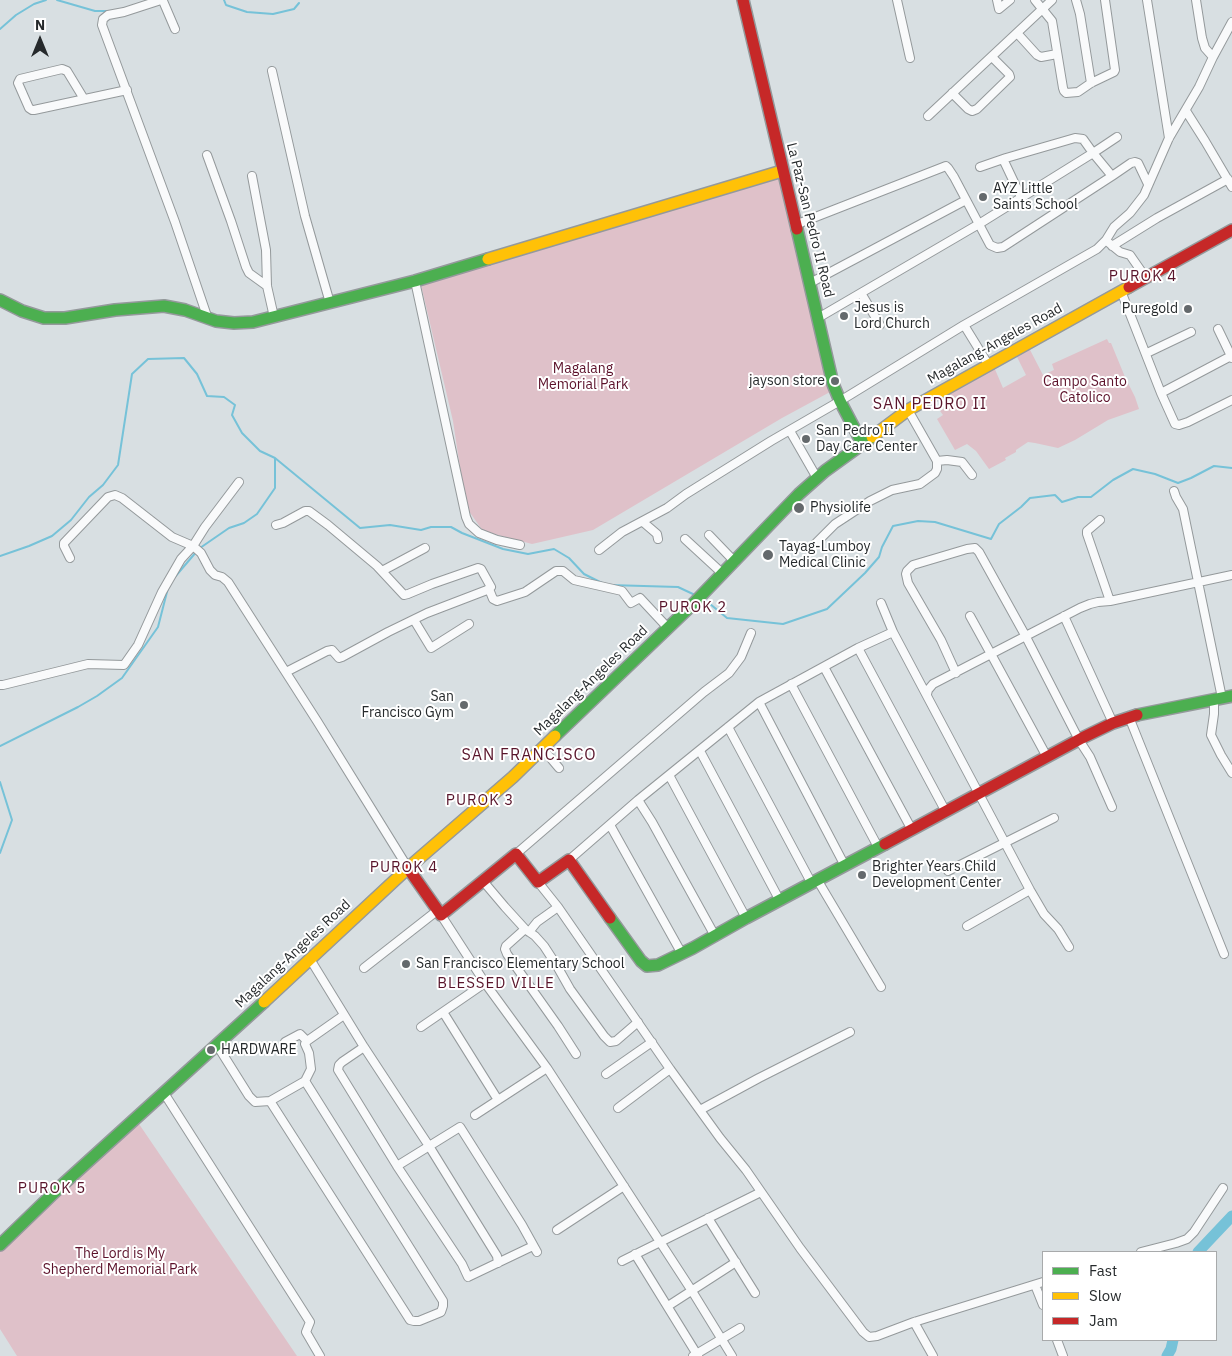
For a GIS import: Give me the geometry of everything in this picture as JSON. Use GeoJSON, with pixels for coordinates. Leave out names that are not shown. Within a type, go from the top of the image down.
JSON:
{"type":"FeatureCollection","features":[{"type":"Feature","properties":{"kind":"street"},"geometry":{"type":"LineString","coordinates":[[175,29],[161,0],[108,15],[102,25],[175,222],[208,319]]}},
{"type":"Feature","properties":{"kind":"street","name":"La Paz-San Pedro II Road"},"geometry":{"type":"LineString","coordinates":[[743,0],[831,379],[862,443]]}},
{"type":"Feature","properties":{"kind":"street"},"geometry":{"type":"LineString","coordinates":[[897,0],[910,58]]}},
{"type":"Feature","properties":{"kind":"street"},"geometry":{"type":"LineString","coordinates":[[997,0],[999,9],[1010,0]]}},
{"type":"Feature","properties":{"kind":"street"},"geometry":{"type":"LineString","coordinates":[[1035,0],[1052,21],[1064,91],[1066,92],[1078,92],[1115,70],[1106,0]]}},
{"type":"Feature","properties":{"kind":"street"},"geometry":{"type":"LineString","coordinates":[[928,116],[1052,0]]}},
{"type":"Feature","properties":{"kind":"street"},"geometry":{"type":"LineString","coordinates":[[1076,0],[1091,83]]}},
{"type":"Feature","properties":{"kind":"street"},"geometry":{"type":"LineString","coordinates":[[1147,0],[1169,138]]}},
{"type":"Feature","properties":{"kind":"street"},"geometry":{"type":"LineString","coordinates":[[1196,0],[1202,38],[1205,48],[1213,57]]}},
{"type":"Feature","properties":{"kind":"street"},"geometry":{"type":"LineString","coordinates":[[1109,243],[1114,227],[1130,213],[1144,194],[1169,138],[1186,111],[1232,22]]}},
{"type":"Feature","properties":{"kind":"street"},"geometry":{"type":"LineString","coordinates":[[1017,33],[1037,55],[1041,57],[1057,54]]}},
{"type":"Feature","properties":{"kind":"street"},"geometry":{"type":"LineString","coordinates":[[952,93],[968,109],[972,111],[977,109],[1010,77],[992,57]]}},
{"type":"Feature","properties":{"kind":"street"},"geometry":{"type":"LineString","coordinates":[[84,99],[67,71],[62,69],[20,79],[18,83],[28,108],[32,110],[127,90]]}},
{"type":"Feature","properties":{"kind":"street"},"geometry":{"type":"LineString","coordinates":[[272,71],[305,216],[330,302]]}},
{"type":"Feature","properties":{"kind":"street"},"geometry":{"type":"LineString","coordinates":[[599,550],[622,532],[667,508],[686,494],[964,325],[1097,249],[1230,183],[1186,111]]}},
{"type":"Feature","properties":{"kind":"street"},"geometry":{"type":"LineString","coordinates":[[818,318],[979,224],[1079,163],[1117,137]]}},
{"type":"Feature","properties":{"kind":"street"},"geometry":{"type":"LineString","coordinates":[[980,167],[1075,138],[1083,139],[1112,176]]}},
{"type":"Feature","properties":{"kind":"street"},"geometry":{"type":"LineString","coordinates":[[207,155],[246,267],[252,275],[267,286]]}},
{"type":"Feature","properties":{"kind":"street"},"geometry":{"type":"LineString","coordinates":[[1003,159],[1021,197]]}},
{"type":"Feature","properties":{"kind":"street"},"geometry":{"type":"LineString","coordinates":[[795,225],[946,166],[990,244],[997,248],[1002,247],[1131,164],[1136,162],[1140,164],[1148,184]]}},
{"type":"Feature","properties":{"kind":"street"},"geometry":{"type":"LineString","coordinates":[[0,300],[22,311],[44,318],[65,318],[114,310],[164,306],[185,310],[208,319],[234,324],[253,322],[415,281],[782,171]]}},
{"type":"Feature","properties":{"kind":"street"},"geometry":{"type":"LineString","coordinates":[[252,176],[266,250],[267,286],[274,317]]}},
{"type":"Feature","properties":{"kind":"street"},"geometry":{"type":"LineString","coordinates":[[810,283],[966,200]]}},
{"type":"Feature","properties":{"kind":"street","name":"Magalang-Angeles Road"},"geometry":{"type":"LineString","coordinates":[[0,1245],[61,1186],[408,868],[514,777],[694,603],[799,494],[817,478],[908,410],[1232,230]]}},
{"type":"Feature","properties":{"kind":"street"},"geometry":{"type":"LineString","coordinates":[[1109,243],[1120,252],[1130,255],[1146,278]]}},
{"type":"Feature","properties":{"kind":"street"},"geometry":{"type":"LineString","coordinates":[[415,281],[466,517],[469,524],[479,533],[497,540],[520,545]]}},
{"type":"Feature","properties":{"kind":"street"},"geometry":{"type":"LineString","coordinates":[[1122,291],[1161,393],[1175,424],[1178,426],[1188,422],[1232,400]]}},
{"type":"Feature","properties":{"kind":"street"},"geometry":{"type":"LineString","coordinates":[[861,293],[880,325]]}},
{"type":"Feature","properties":{"kind":"street"},"geometry":{"type":"LineString","coordinates":[[964,325],[988,364]]}},
{"type":"Feature","properties":{"kind":"street"},"geometry":{"type":"LineString","coordinates":[[1161,393],[1232,357],[1218,329]]}},
{"type":"Feature","properties":{"kind":"street"},"geometry":{"type":"LineString","coordinates":[[1147,354],[1191,332]]}},
{"type":"Feature","properties":{"kind":"street"},"geometry":{"type":"LineString","coordinates":[[816,543],[836,524],[870,500],[892,490],[913,486],[935,473],[937,462],[908,410]]}},
{"type":"Feature","properties":{"kind":"street"},"geometry":{"type":"LineString","coordinates":[[790,431],[817,478]]}},
{"type":"Feature","properties":{"kind":"street"},"geometry":{"type":"LineString","coordinates":[[937,462],[947,460],[962,462],[972,476]]}},
{"type":"Feature","properties":{"kind":"street"},"geometry":{"type":"LineString","coordinates":[[0,685],[3,686],[88,664],[124,665],[138,645],[162,592],[181,559],[193,546],[239,482]]}},
{"type":"Feature","properties":{"kind":"street"},"geometry":{"type":"LineString","coordinates":[[1174,491],[1183,509],[1222,698],[1214,714],[1211,735],[1232,773]]}},
{"type":"Feature","properties":{"kind":"street"},"geometry":{"type":"LineString","coordinates":[[70,558],[64,543],[108,498],[115,495],[122,498],[172,537],[193,546],[201,552],[210,570],[228,582],[408,868],[485,982],[547,1068],[692,1290],[732,1356]]}},
{"type":"Feature","properties":{"kind":"street"},"geometry":{"type":"LineString","coordinates":[[276,525],[305,511],[309,511],[382,571],[406,595],[478,568],[481,569],[491,587],[493,599],[497,602],[525,592],[556,571],[563,571],[574,580],[622,591],[631,603],[640,598],[668,628]]}},
{"type":"Feature","properties":{"kind":"street"},"geometry":{"type":"LineString","coordinates":[[1100,520],[1086,534],[1110,601]]}},
{"type":"Feature","properties":{"kind":"street"},"geometry":{"type":"LineString","coordinates":[[643,522],[656,534],[658,539]]}},
{"type":"Feature","properties":{"kind":"street"},"geometry":{"type":"LineString","coordinates":[[709,535],[735,562]]}},
{"type":"Feature","properties":{"kind":"street"},"geometry":{"type":"LineString","coordinates":[[685,540],[723,574]]}},
{"type":"Feature","properties":{"kind":"street"},"geometry":{"type":"LineString","coordinates":[[382,571],[425,548]]}},
{"type":"Feature","properties":{"kind":"street"},"geometry":{"type":"LineString","coordinates":[[956,673],[941,640],[908,583],[906,574],[912,565],[967,549],[977,549],[1025,635],[1079,740],[1090,757],[1112,806]]}},
{"type":"Feature","properties":{"kind":"street"},"geometry":{"type":"LineString","coordinates":[[927,694],[933,684],[1025,635],[1090,604],[1232,575]]}},
{"type":"Feature","properties":{"kind":"street"},"geometry":{"type":"LineString","coordinates":[[286,672],[327,651],[333,651],[339,658],[342,658],[388,632],[490,589]]}},
{"type":"Feature","properties":{"kind":"street"},"geometry":{"type":"LineString","coordinates":[[881,603],[893,632],[1030,890],[1044,914],[1058,929],[1069,947]]}},
{"type":"Feature","properties":{"kind":"street"},"geometry":{"type":"LineString","coordinates":[[970,616],[1047,757]]}},
{"type":"Feature","properties":{"kind":"street"},"geometry":{"type":"LineString","coordinates":[[1064,616],[1113,723]]}},
{"type":"Feature","properties":{"kind":"street"},"geometry":{"type":"LineString","coordinates":[[414,620],[431,648],[469,624]]}},
{"type":"Feature","properties":{"kind":"street"},"geometry":{"type":"LineString","coordinates":[[538,882],[569,860],[638,800],[759,702],[858,648],[893,632]]}},
{"type":"Feature","properties":{"kind":"street"},"geometry":{"type":"LineString","coordinates":[[364,968],[484,881],[704,692],[729,674],[741,657],[751,633]]}},
{"type":"Feature","properties":{"kind":"street"},"geometry":{"type":"LineString","coordinates":[[858,648],[946,812]]}},
{"type":"Feature","properties":{"kind":"street"},"geometry":{"type":"LineString","coordinates":[[824,667],[912,830]]}},
{"type":"Feature","properties":{"kind":"street"},"geometry":{"type":"LineString","coordinates":[[791,684],[878,848]]}},
{"type":"Feature","properties":{"kind":"street"},"geometry":{"type":"LineString","coordinates":[[569,860],[641,961],[648,966],[658,965],[682,954],[1113,723],[1129,717],[1222,698]]}},
{"type":"Feature","properties":{"kind":"street"},"geometry":{"type":"LineString","coordinates":[[759,702],[845,866]]}},
{"type":"Feature","properties":{"kind":"street"},"geometry":{"type":"LineString","coordinates":[[1129,717],[1224,954]]}},
{"type":"Feature","properties":{"kind":"street"},"geometry":{"type":"LineString","coordinates":[[728,727],[815,882],[881,987]]}},
{"type":"Feature","properties":{"kind":"street"},"geometry":{"type":"LineString","coordinates":[[543,749],[558,768]]}},
{"type":"Feature","properties":{"kind":"street"},"geometry":{"type":"LineString","coordinates":[[700,751],[780,901]]}},
{"type":"Feature","properties":{"kind":"street"},"geometry":{"type":"LineString","coordinates":[[669,776],[746,918]]}},
{"type":"Feature","properties":{"kind":"street"},"geometry":{"type":"LineString","coordinates":[[638,800],[715,936]]}},
{"type":"Feature","properties":{"kind":"street"},"geometry":{"type":"LineString","coordinates":[[948,871],[1054,818]]}},
{"type":"Feature","properties":{"kind":"street"},"geometry":{"type":"LineString","coordinates":[[610,825],[682,954]]}},
{"type":"Feature","properties":{"kind":"street"},"geometry":{"type":"LineString","coordinates":[[516,854],[558,907],[670,1069],[863,1332],[869,1337],[877,1336],[914,1322],[1039,1283],[1042,1300]]}},
{"type":"Feature","properties":{"kind":"street"},"geometry":{"type":"LineString","coordinates":[[484,881],[498,900],[544,946],[570,989],[610,1042],[619,1039],[638,1022]]}},
{"type":"Feature","properties":{"kind":"street"},"geometry":{"type":"LineString","coordinates":[[967,926],[1030,890]]}},
{"type":"Feature","properties":{"kind":"street"},"geometry":{"type":"LineString","coordinates":[[558,907],[506,946],[505,950],[576,1054]]}},
{"type":"Feature","properties":{"kind":"street"},"geometry":{"type":"LineString","coordinates":[[310,959],[364,1047],[429,1146],[497,1256],[498,1263]]}},
{"type":"Feature","properties":{"kind":"street"},"geometry":{"type":"LineString","coordinates":[[421,1027],[485,982]]}},
{"type":"Feature","properties":{"kind":"street"},"geometry":{"type":"LineString","coordinates":[[443,1012],[498,1100]]}},
{"type":"Feature","properties":{"kind":"street"},"geometry":{"type":"LineString","coordinates":[[307,1041],[344,1015]]}},
{"type":"Feature","properties":{"kind":"street"},"geometry":{"type":"LineString","coordinates":[[700,1110],[850,1032]]}},
{"type":"Feature","properties":{"kind":"street"},"geometry":{"type":"LineString","coordinates":[[217,1045],[249,1096],[255,1102],[270,1100],[305,1081],[311,1068],[307,1041],[300,1034],[285,1042]]}},
{"type":"Feature","properties":{"kind":"street"},"geometry":{"type":"LineString","coordinates":[[606,1074],[652,1042]]}},
{"type":"Feature","properties":{"kind":"street"},"geometry":{"type":"LineString","coordinates":[[364,1047],[342,1062],[338,1070],[397,1166],[462,1264],[468,1277],[535,1249],[460,1127],[397,1166]]}},
{"type":"Feature","properties":{"kind":"street"},"geometry":{"type":"LineString","coordinates":[[475,1115],[547,1068]]}},
{"type":"Feature","properties":{"kind":"street"},"geometry":{"type":"LineString","coordinates":[[618,1108],[670,1069]]}},
{"type":"Feature","properties":{"kind":"street"},"geometry":{"type":"LineString","coordinates":[[270,1100],[410,1320],[419,1322],[441,1312],[443,1301],[305,1081]]}},
{"type":"Feature","properties":{"kind":"street"},"geometry":{"type":"LineString","coordinates":[[164,1093],[310,1322],[306,1332],[320,1356]]}},
{"type":"Feature","properties":{"kind":"street"},"geometry":{"type":"LineString","coordinates":[[557,1230],[624,1186]]}},
{"type":"Feature","properties":{"kind":"street"},"geometry":{"type":"LineString","coordinates":[[1145,1251],[1187,1239],[1194,1232],[1223,1188]]}},
{"type":"Feature","properties":{"kind":"street"},"geometry":{"type":"LineString","coordinates":[[622,1261],[761,1192]]}},
{"type":"Feature","properties":{"kind":"street"},"geometry":{"type":"LineString","coordinates":[[708,1218],[755,1293]]}},
{"type":"Feature","properties":{"kind":"street"},"geometry":{"type":"LineString","coordinates":[[636,1254],[696,1355],[740,1328]]}},
{"type":"Feature","properties":{"kind":"street"},"geometry":{"type":"LineString","coordinates":[[668,1306],[736,1262]]}},
{"type":"Feature","properties":{"kind":"street"},"geometry":{"type":"LineString","coordinates":[[914,1322],[933,1356]]}},
{"type":"Feature","properties":{"kind":"street"},"geometry":{"type":"LineString","coordinates":[[1057,1341],[1063,1356]]}},
{"type":"Feature","properties":{"kind":"green space","name":"Magalang Memorial Park"},"geometry":{"type":"Polygon","coordinates":[[[779,175],[830,392],[782,418],[593,530],[532,544],[483,531],[466,507],[453,421],[421,285],[779,175]]]}},
{"type":"Feature","properties":{"kind":"green space","name":"Campo Santo Catolico"},"geometry":{"type":"Polygon","coordinates":[[[1107,339],[1111,343],[1139,409],[1108,420],[1058,448],[1028,442],[1005,458],[1006,460],[989,469],[976,451],[967,444],[955,450],[937,419],[943,415],[940,411],[952,404],[946,394],[994,367],[1003,388],[1026,375],[1016,355],[1029,348],[1043,375],[1054,370],[1052,364],[1107,339]]]}},
{"type":"Feature","properties":{"kind":"green space","name":"The Lord is My Shepherd Memorial Park"},"geometry":{"type":"Polygon","coordinates":[[[139,1124],[297,1356],[17,1356],[0,1329],[0,1247],[47,1202],[139,1124]]]}},
{"type":"Feature","properties":{"kind":"waterway"},"geometry":{"type":"LineString","coordinates":[[0,29],[16,15],[34,4],[46,0]]}},
{"type":"Feature","properties":{"kind":"waterway"},"geometry":{"type":"LineString","coordinates":[[57,0],[95,11],[108,11]]}},
{"type":"Feature","properties":{"kind":"waterway"},"geometry":{"type":"LineString","coordinates":[[224,0],[226,5],[247,12],[273,14],[294,9],[299,3]]}},
{"type":"Feature","properties":{"kind":"waterway"},"geometry":{"type":"LineString","coordinates":[[0,556],[52,536],[71,520],[89,497],[103,485],[118,465],[132,374],[148,359],[184,358],[197,374],[207,396],[224,397],[235,405],[232,415],[242,433],[260,451],[275,458],[360,528],[390,525],[421,530],[431,527],[451,527],[503,549],[528,554],[554,549],[569,558],[584,574],[602,583]]}},
{"type":"Feature","properties":{"kind":"waterway"},"geometry":{"type":"LineString","coordinates":[[200,548],[229,528],[244,523],[257,514],[275,488],[275,458]]}},
{"type":"Feature","properties":{"kind":"waterway"},"geometry":{"type":"LineString","coordinates":[[704,599],[727,618],[783,624],[827,609],[879,557],[893,526],[918,521],[935,522],[991,539],[999,524],[1030,498],[1055,495],[1062,502],[1078,497],[1091,497],[1113,480],[1133,469],[1155,474],[1178,483],[1214,466],[1232,468]]}},
{"type":"Feature","properties":{"kind":"waterway"},"geometry":{"type":"LineString","coordinates":[[174,578],[197,551]]}},
{"type":"Feature","properties":{"kind":"waterway"},"geometry":{"type":"LineString","coordinates":[[609,585],[678,587],[695,595]]}},
{"type":"Feature","properties":{"kind":"waterway"},"geometry":{"type":"LineString","coordinates":[[0,746],[78,707],[122,678],[158,627],[168,588]]}},
{"type":"Feature","properties":{"kind":"waterway"},"geometry":{"type":"LineString","coordinates":[[0,782],[12,820],[0,853]]}},
{"type":"Feature","properties":{"kind":"waterway"},"geometry":{"type":"LineString","coordinates":[[1199,1251],[1232,1216]]}},
{"type":"Feature","properties":{"kind":"waterway"},"geometry":{"type":"LineString","coordinates":[[1167,1356],[1173,1341]]}},
{"type":"Feature","properties":{"kind":"traffic: fast"},"geometry":{"type":"LineString","coordinates":[[797,229],[833,384],[862,443]]}},
{"type":"Feature","properties":{"kind":"traffic: fast"},"geometry":{"type":"LineString","coordinates":[[0,300],[22,311],[44,318],[65,318],[115,310],[164,306],[185,310],[216,321],[234,323],[253,322],[415,281],[488,259]]}},
{"type":"Feature","properties":{"kind":"traffic: fast"},"geometry":{"type":"LineString","coordinates":[[555,736],[694,603],[799,494],[825,471],[872,437]]}},
{"type":"Feature","properties":{"kind":"traffic: fast"},"geometry":{"type":"LineString","coordinates":[[1137,715],[1232,696]]}},
{"type":"Feature","properties":{"kind":"traffic: fast"},"geometry":{"type":"LineString","coordinates":[[610,918],[641,961],[647,966],[658,965],[885,844]]}},
{"type":"Feature","properties":{"kind":"traffic: fast"},"geometry":{"type":"LineString","coordinates":[[0,1245],[61,1186],[264,1002]]}},
{"type":"Feature","properties":{"kind":"traffic: slow"},"geometry":{"type":"LineString","coordinates":[[488,259],[782,171]]}},
{"type":"Feature","properties":{"kind":"traffic: slow"},"geometry":{"type":"LineString","coordinates":[[872,437],[908,410],[1129,287]]}},
{"type":"Feature","properties":{"kind":"traffic: slow"},"geometry":{"type":"LineString","coordinates":[[264,1002],[408,868],[513,777],[555,736]]}},
{"type":"Feature","properties":{"kind":"traffic: jam"},"geometry":{"type":"LineString","coordinates":[[743,0],[797,229]]}},
{"type":"Feature","properties":{"kind":"traffic: jam"},"geometry":{"type":"LineString","coordinates":[[1129,287],[1232,230]]}},
{"type":"Feature","properties":{"kind":"traffic: jam"},"geometry":{"type":"LineString","coordinates":[[885,844],[1082,738],[1113,723],[1137,715]]}},
{"type":"Feature","properties":{"kind":"traffic: jam"},"geometry":{"type":"LineString","coordinates":[[408,868],[441,915],[516,854],[538,882],[569,860],[610,918]]}},
{"type":"Feature","properties":{"kind":"place","name":"AYZ Little Saints School"},"geometry":{"type":"Point","coordinates":[983,197]}},
{"type":"Feature","properties":{"kind":"place","name":"Puregold"},"geometry":{"type":"Point","coordinates":[1188,309]}},
{"type":"Feature","properties":{"kind":"place","name":"Jesus is Lord Church"},"geometry":{"type":"Point","coordinates":[844,316]}},
{"type":"Feature","properties":{"kind":"place","name":"jayson store"},"geometry":{"type":"Point","coordinates":[835,381]}},
{"type":"Feature","properties":{"kind":"place","name":"San Pedro II Day Care Center"},"geometry":{"type":"Point","coordinates":[806,439]}},
{"type":"Feature","properties":{"kind":"place","name":"Physiolife"},"geometry":{"type":"Point","coordinates":[799,508]}},
{"type":"Feature","properties":{"kind":"place","name":"Tayag-Lumboy Medical Clinic"},"geometry":{"type":"Point","coordinates":[768,555]}},
{"type":"Feature","properties":{"kind":"place","name":"San Francisco Gym"},"geometry":{"type":"Point","coordinates":[464,705]}},
{"type":"Feature","properties":{"kind":"place","name":"Brighter Years Child Development Center"},"geometry":{"type":"Point","coordinates":[862,875]}},
{"type":"Feature","properties":{"kind":"place","name":"San Francisco Elementary School"},"geometry":{"type":"Point","coordinates":[406,964]}},
{"type":"Feature","properties":{"kind":"place","name":"HARDWARE"},"geometry":{"type":"Point","coordinates":[211,1050]}},
{"type":"Feature","properties":{"kind":"district","name":"PUROK 4"},"geometry":{"type":"Point","coordinates":[1143,277]}},
{"type":"Feature","properties":{"kind":"district","name":"SAN PEDRO II"},"geometry":{"type":"Point","coordinates":[930,404]}},
{"type":"Feature","properties":{"kind":"district","name":"PUROK 2"},"geometry":{"type":"Point","coordinates":[693,608]}},
{"type":"Feature","properties":{"kind":"district","name":"SAN FRANCISCO"},"geometry":{"type":"Point","coordinates":[529,755]}},
{"type":"Feature","properties":{"kind":"district","name":"PUROK 3"},"geometry":{"type":"Point","coordinates":[480,801]}},
{"type":"Feature","properties":{"kind":"district","name":"PUROK 4"},"geometry":{"type":"Point","coordinates":[404,868]}},
{"type":"Feature","properties":{"kind":"district","name":"BLESSED VILLE"},"geometry":{"type":"Point","coordinates":[496,984]}},
{"type":"Feature","properties":{"kind":"district","name":"PUROK 5"},"geometry":{"type":"Point","coordinates":[52,1189]}}]}
